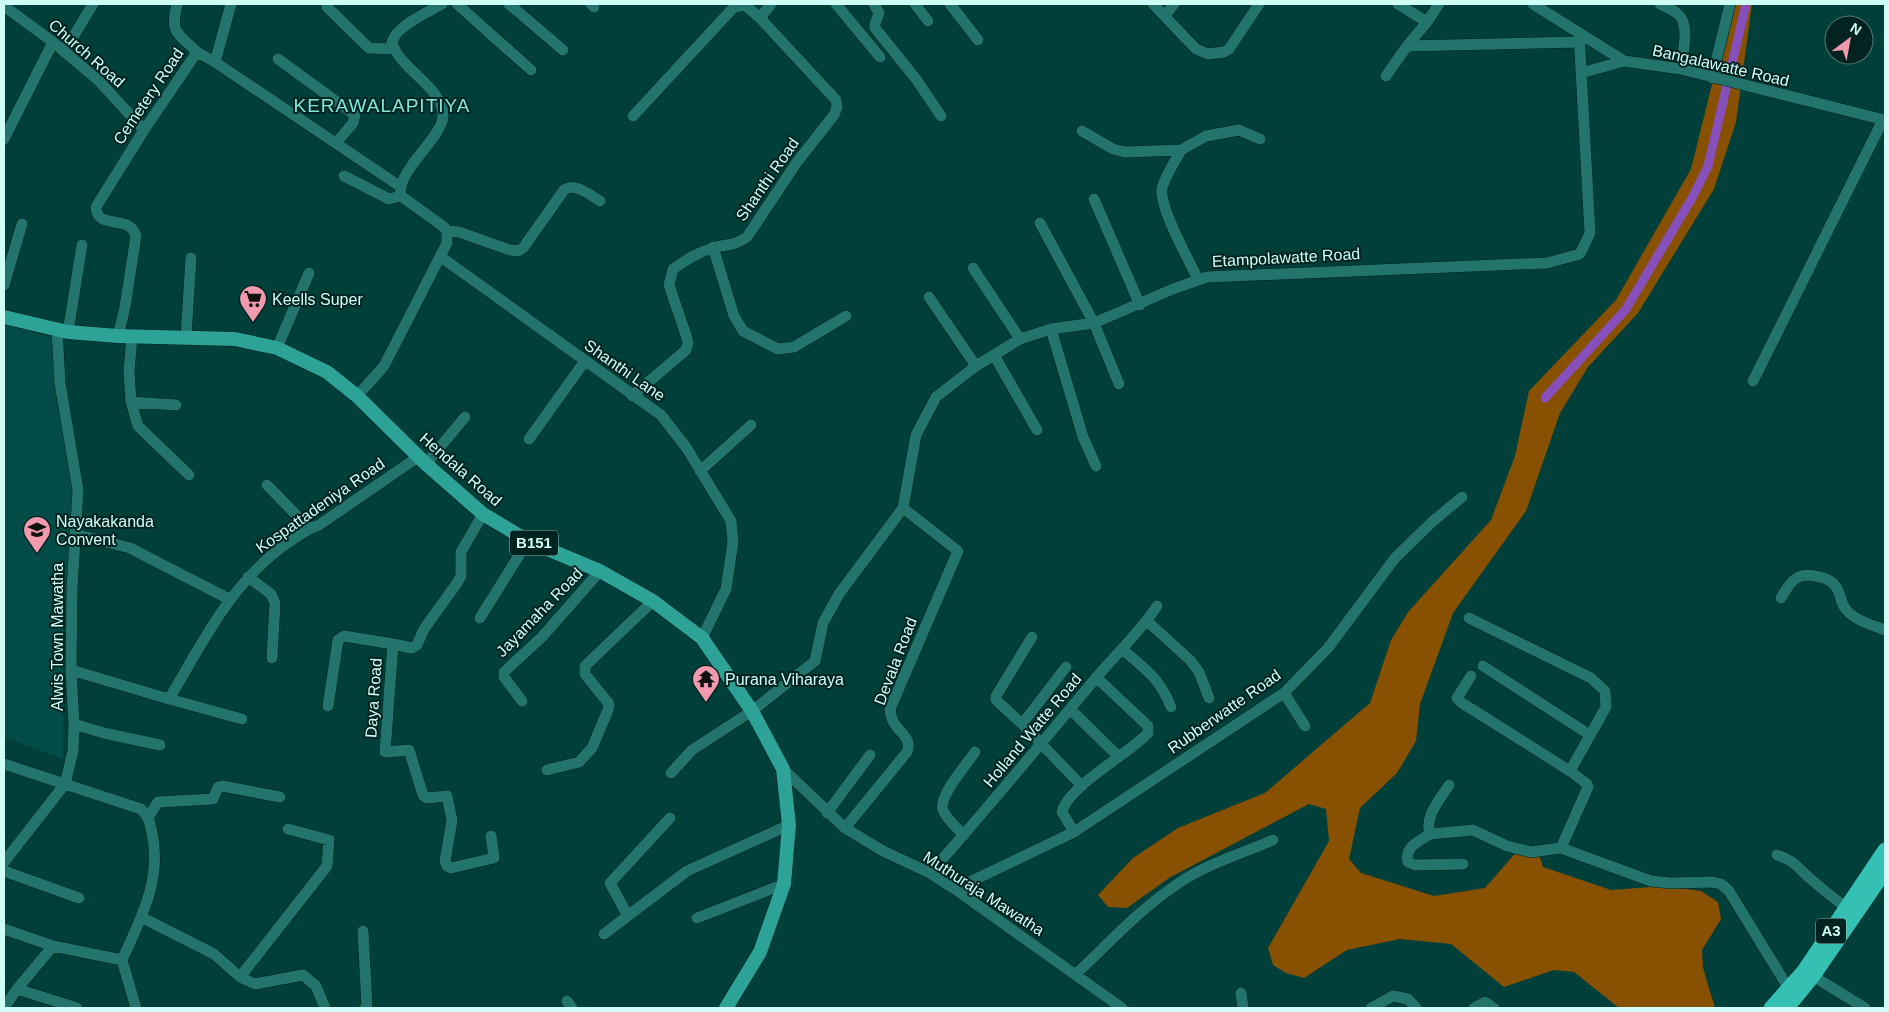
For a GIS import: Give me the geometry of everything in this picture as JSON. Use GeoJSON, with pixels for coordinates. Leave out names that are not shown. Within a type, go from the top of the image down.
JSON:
{"type":"FeatureCollection","features":[{"type":"Feature","properties":{"kind":"highway","name":"A3"},"geometry":{"type":"LineString","coordinates":[[1778,1008],[1789,989],[1809,974],[1847,908],[1885,850]]}},
{"type":"Feature","properties":{"kind":"highway","name":"A3"},"geometry":{"type":"LineString","coordinates":[[1778,1008],[1809,974],[1885,871]]}},
{"type":"Feature","properties":{"kind":"main road","name":"Hendala Road"},"geometry":{"type":"LineString","coordinates":[[4,316],[63,331],[125,336],[235,338],[277,348],[327,372],[357,396],[422,461],[482,514],[528,541],[600,571],[653,601],[702,638],[752,710],[783,769],[789,824],[784,884],[760,952],[726,1008]]}},
{"type":"Feature","properties":{"kind":"street"},"geometry":{"type":"LineString","coordinates":[[64,52],[93,4]]}},
{"type":"Feature","properties":{"kind":"street"},"geometry":{"type":"LineString","coordinates":[[176,4],[173,21],[175,31],[197,52]]}},
{"type":"Feature","properties":{"kind":"street"},"geometry":{"type":"LineString","coordinates":[[215,62],[231,4]]}},
{"type":"Feature","properties":{"kind":"street"},"geometry":{"type":"LineString","coordinates":[[344,176],[389,199],[401,192],[404,177],[440,126],[443,115],[439,102],[394,49],[392,39],[401,28],[442,4]]}},
{"type":"Feature","properties":{"kind":"street"},"geometry":{"type":"LineString","coordinates":[[457,4],[531,70]]}},
{"type":"Feature","properties":{"kind":"street"},"geometry":{"type":"LineString","coordinates":[[509,4],[563,50]]}},
{"type":"Feature","properties":{"kind":"street"},"geometry":{"type":"LineString","coordinates":[[760,18],[771,4]]}},
{"type":"Feature","properties":{"kind":"street"},"geometry":{"type":"LineString","coordinates":[[836,4],[880,57]]}},
{"type":"Feature","properties":{"kind":"street"},"geometry":{"type":"LineString","coordinates":[[874,4],[879,13],[875,28],[916,79],[940,116]]}},
{"type":"Feature","properties":{"kind":"street"},"geometry":{"type":"LineString","coordinates":[[914,4],[928,21]]}},
{"type":"Feature","properties":{"kind":"street"},"geometry":{"type":"LineString","coordinates":[[950,4],[978,40]]}},
{"type":"Feature","properties":{"kind":"street"},"geometry":{"type":"LineString","coordinates":[[1153,4],[1196,49],[1208,54],[1224,52],[1229,49],[1259,4]]}},
{"type":"Feature","properties":{"kind":"street"},"geometry":{"type":"LineString","coordinates":[[1165,16],[1174,4]]}},
{"type":"Feature","properties":{"kind":"street"},"geometry":{"type":"LineString","coordinates":[[1398,4],[1428,22]]}},
{"type":"Feature","properties":{"kind":"street"},"geometry":{"type":"LineString","coordinates":[[1386,76],[1407,46],[1428,22],[1439,4]]}},
{"type":"Feature","properties":{"kind":"street","name":"Bangalawatte Road"},"geometry":{"type":"LineString","coordinates":[[1533,4],[1579,38],[1624,61],[1681,69],[1738,85],[1884,120]]}},
{"type":"Feature","properties":{"kind":"street"},"geometry":{"type":"LineString","coordinates":[[1660,4],[1678,15],[1683,23],[1684,36],[1681,69]]}},
{"type":"Feature","properties":{"kind":"street"},"geometry":{"type":"LineString","coordinates":[[1712,78],[1730,4]]}},
{"type":"Feature","properties":{"kind":"street","name":"Church Road"},"geometry":{"type":"LineString","coordinates":[[4,6],[53,42],[98,80],[144,130]]}},
{"type":"Feature","properties":{"kind":"street","name":"Shanthi Road"},"geometry":{"type":"LineString","coordinates":[[632,396],[686,350],[688,342],[669,285],[673,269],[692,256],[713,247],[736,244],[747,237],[797,162],[834,115],[837,107],[836,100],[760,18],[746,6],[734,7],[633,116]]}},
{"type":"Feature","properties":{"kind":"street"},"geometry":{"type":"LineString","coordinates":[[327,7],[369,48],[394,49]]}},
{"type":"Feature","properties":{"kind":"street"},"geometry":{"type":"LineString","coordinates":[[1407,46],[1579,38]]}},
{"type":"Feature","properties":{"kind":"street","name":"Etampolawatte Road"},"geometry":{"type":"LineString","coordinates":[[671,773],[692,750],[752,710],[815,661],[822,623],[839,594],[903,508],[916,436],[930,406],[936,397],[976,366],[1020,339],[1051,329],[1094,323],[1207,276],[1547,262],[1580,254],[1590,233],[1579,38]]}},
{"type":"Feature","properties":{"kind":"street"},"geometry":{"type":"LineString","coordinates":[[4,139],[53,42]]}},
{"type":"Feature","properties":{"kind":"street","name":"Cemetery Road"},"geometry":{"type":"LineString","coordinates":[[125,336],[125,307],[136,236],[133,227],[99,217],[96,213],[96,207],[144,130],[197,52],[336,143],[401,192],[447,231]]}},
{"type":"Feature","properties":{"kind":"street"},"geometry":{"type":"LineString","coordinates":[[278,59],[355,115],[353,123],[336,143]]}},
{"type":"Feature","properties":{"kind":"street"},"geometry":{"type":"LineString","coordinates":[[1581,73],[1624,61]]}},
{"type":"Feature","properties":{"kind":"street"},"geometry":{"type":"LineString","coordinates":[[1753,381],[1884,120]]}},
{"type":"Feature","properties":{"kind":"street"},"geometry":{"type":"LineString","coordinates":[[1082,131],[1112,149],[1125,152],[1181,150],[1206,136],[1238,130],[1260,139]]}},
{"type":"Feature","properties":{"kind":"street"},"geometry":{"type":"LineString","coordinates":[[1181,150],[1162,188],[1162,198],[1174,230],[1198,279]]}},
{"type":"Feature","properties":{"kind":"street"},"geometry":{"type":"LineString","coordinates":[[357,396],[384,366],[441,257],[447,242],[447,231],[459,232],[510,250],[518,251],[523,248],[568,187],[575,187],[600,201]]}},
{"type":"Feature","properties":{"kind":"street"},"geometry":{"type":"LineString","coordinates":[[1094,200],[1140,305]]}},
{"type":"Feature","properties":{"kind":"street"},"geometry":{"type":"LineString","coordinates":[[4,285],[22,224]]}},
{"type":"Feature","properties":{"kind":"street"},"geometry":{"type":"LineString","coordinates":[[1040,224],[1094,323],[1119,384]]}},
{"type":"Feature","properties":{"kind":"street","name":"Alwis Town Mawatha"},"geometry":{"type":"LineString","coordinates":[[4,862],[65,784],[73,751],[74,724],[71,670],[78,490],[60,383],[63,331],[82,245]]}},
{"type":"Feature","properties":{"kind":"street"},"geometry":{"type":"LineString","coordinates":[[713,247],[734,316],[743,331],[778,349],[785,349],[794,347],[846,316]]}},
{"type":"Feature","properties":{"kind":"street","name":"Shanthi Lane"},"geometry":{"type":"LineString","coordinates":[[441,257],[661,415],[686,447],[731,521],[734,542],[726,589],[702,638]]}},
{"type":"Feature","properties":{"kind":"street"},"geometry":{"type":"LineString","coordinates":[[186,337],[192,258]]}},
{"type":"Feature","properties":{"kind":"street"},"geometry":{"type":"LineString","coordinates":[[973,268],[1020,339]]}},
{"type":"Feature","properties":{"kind":"street"},"geometry":{"type":"LineString","coordinates":[[277,348],[309,273]]}},
{"type":"Feature","properties":{"kind":"street"},"geometry":{"type":"LineString","coordinates":[[929,297],[976,366]]}},
{"type":"Feature","properties":{"kind":"street"},"geometry":{"type":"LineString","coordinates":[[1051,329],[1083,437],[1096,466]]}},
{"type":"Feature","properties":{"kind":"street"},"geometry":{"type":"LineString","coordinates":[[125,336],[131,402],[138,426],[189,475]]}},
{"type":"Feature","properties":{"kind":"street"},"geometry":{"type":"LineString","coordinates":[[994,355],[1036,430]]}},
{"type":"Feature","properties":{"kind":"street"},"geometry":{"type":"LineString","coordinates":[[529,439],[585,361]]}},
{"type":"Feature","properties":{"kind":"street"},"geometry":{"type":"LineString","coordinates":[[131,402],[176,405]]}},
{"type":"Feature","properties":{"kind":"street","name":"Kospattadeniya Road"},"geometry":{"type":"LineString","coordinates":[[169,698],[229,599],[272,554],[309,528],[319,525],[422,461],[465,417]]}},
{"type":"Feature","properties":{"kind":"street"},"geometry":{"type":"LineString","coordinates":[[700,471],[751,425]]}},
{"type":"Feature","properties":{"kind":"street"},"geometry":{"type":"LineString","coordinates":[[267,485],[309,528]]}},
{"type":"Feature","properties":{"kind":"street","name":"Rubberwatte Road"},"geometry":{"type":"LineString","coordinates":[[955,889],[1074,832],[1284,693],[1328,648],[1395,558],[1432,522],[1462,497]]}},
{"type":"Feature","properties":{"kind":"street","name":"Devala Road"},"geometry":{"type":"LineString","coordinates":[[845,828],[907,752],[910,745],[890,718],[890,709],[958,551],[903,508]]}},
{"type":"Feature","properties":{"kind":"street","name":"Daya Road"},"geometry":{"type":"LineString","coordinates":[[482,514],[461,552],[460,576],[457,583],[424,629],[417,645],[412,648],[394,644],[385,752],[409,750],[423,795],[427,798],[447,796],[452,820],[445,860],[447,866],[452,868],[494,858],[491,836]]}},
{"type":"Feature","properties":{"kind":"street"},"geometry":{"type":"LineString","coordinates":[[75,534],[130,548],[229,599]]}},
{"type":"Feature","properties":{"kind":"street"},"geometry":{"type":"LineString","coordinates":[[480,618],[528,541]]}},
{"type":"Feature","properties":{"kind":"street","name":"Jayamaha Road"},"geometry":{"type":"LineString","coordinates":[[522,701],[504,677],[504,672],[542,637],[600,571]]}},
{"type":"Feature","properties":{"kind":"street"},"geometry":{"type":"LineString","coordinates":[[1781,598],[1789,584],[1798,577],[1806,574],[1822,577],[1836,586],[1844,608],[1855,617],[1885,630]]}},
{"type":"Feature","properties":{"kind":"street"},"geometry":{"type":"LineString","coordinates":[[248,577],[271,594],[275,603],[272,658]]}},
{"type":"Feature","properties":{"kind":"street"},"geometry":{"type":"LineString","coordinates":[[546,770],[579,762],[592,748],[609,704],[585,674],[585,666],[653,601]]}},
{"type":"Feature","properties":{"kind":"street","name":"Holland Watte Road"},"geometry":{"type":"LineString","coordinates":[[930,873],[1041,745],[1096,677],[1147,621],[1157,606]]}},
{"type":"Feature","properties":{"kind":"street"},"geometry":{"type":"LineString","coordinates":[[1469,618],[1591,678],[1605,691],[1606,707],[1570,771]]}},
{"type":"Feature","properties":{"kind":"street"},"geometry":{"type":"LineString","coordinates":[[1147,621],[1190,660],[1199,672],[1209,698]]}},
{"type":"Feature","properties":{"kind":"street"},"geometry":{"type":"LineString","coordinates":[[328,706],[340,637],[344,636],[394,644]]}},
{"type":"Feature","properties":{"kind":"street"},"geometry":{"type":"LineString","coordinates":[[1032,636],[996,696],[996,700],[1082,786]]}},
{"type":"Feature","properties":{"kind":"street"},"geometry":{"type":"LineString","coordinates":[[1122,649],[1153,675],[1161,685],[1171,707]]}},
{"type":"Feature","properties":{"kind":"street"},"geometry":{"type":"LineString","coordinates":[[1483,666],[1590,736]]}},
{"type":"Feature","properties":{"kind":"street"},"geometry":{"type":"LineString","coordinates":[[1022,724],[1066,667]]}},
{"type":"Feature","properties":{"kind":"street"},"geometry":{"type":"LineString","coordinates":[[71,670],[242,719]]}},
{"type":"Feature","properties":{"kind":"street"},"geometry":{"type":"LineString","coordinates":[[1471,676],[1458,698],[1462,703],[1588,784],[1561,848]]}},
{"type":"Feature","properties":{"kind":"street"},"geometry":{"type":"LineString","coordinates":[[1074,832],[1062,812],[1064,804],[1082,786],[1146,735],[1149,730],[1148,726],[1096,677]]}},
{"type":"Feature","properties":{"kind":"street"},"geometry":{"type":"LineString","coordinates":[[1284,693],[1305,726]]}},
{"type":"Feature","properties":{"kind":"street"},"geometry":{"type":"LineString","coordinates":[[1070,709],[1119,757]]}},
{"type":"Feature","properties":{"kind":"street"},"geometry":{"type":"LineString","coordinates":[[74,724],[104,733],[160,745]]}},
{"type":"Feature","properties":{"kind":"street"},"geometry":{"type":"LineString","coordinates":[[964,835],[947,817],[943,809],[943,803],[946,794],[975,752]]}},
{"type":"Feature","properties":{"kind":"street"},"geometry":{"type":"LineString","coordinates":[[828,813],[870,755]]}},
{"type":"Feature","properties":{"kind":"street"},"geometry":{"type":"LineString","coordinates":[[4,764],[142,809],[149,816],[155,847],[152,888],[142,917],[122,960],[136,1008]]}},
{"type":"Feature","properties":{"kind":"street","name":"Muthuraja Mawatha"},"geometry":{"type":"LineString","coordinates":[[783,769],[845,828],[882,851],[930,873],[955,889],[1122,1008]]}},
{"type":"Feature","properties":{"kind":"street"},"geometry":{"type":"LineString","coordinates":[[1430,834],[1427,826],[1429,817],[1449,785]]}},
{"type":"Feature","properties":{"kind":"street"},"geometry":{"type":"LineString","coordinates":[[149,816],[158,802],[213,799],[218,787],[222,786],[280,797]]}},
{"type":"Feature","properties":{"kind":"street"},"geometry":{"type":"LineString","coordinates":[[628,916],[610,883],[670,818]]}},
{"type":"Feature","properties":{"kind":"street"},"geometry":{"type":"LineString","coordinates":[[604,934],[688,871],[789,824]]}},
{"type":"Feature","properties":{"kind":"street"},"geometry":{"type":"LineString","coordinates":[[240,977],[327,866],[329,840],[288,829]]}},
{"type":"Feature","properties":{"kind":"street"},"geometry":{"type":"LineString","coordinates":[[1463,864],[1415,865],[1408,862],[1406,856],[1409,850],[1430,834],[1473,830],[1507,846],[1531,852],[1561,848],[1651,881],[1670,883],[1713,882],[1721,884],[1729,891],[1789,989]]}},
{"type":"Feature","properties":{"kind":"street"},"geometry":{"type":"LineString","coordinates":[[1076,974],[1152,902],[1177,884],[1201,870],[1272,840]]}},
{"type":"Feature","properties":{"kind":"street"},"geometry":{"type":"LineString","coordinates":[[1777,855],[1789,858],[1811,879],[1847,908]]}},
{"type":"Feature","properties":{"kind":"street"},"geometry":{"type":"LineString","coordinates":[[4,871],[80,898]]}},
{"type":"Feature","properties":{"kind":"street"},"geometry":{"type":"LineString","coordinates":[[697,918],[784,884]]}},
{"type":"Feature","properties":{"kind":"street"},"geometry":{"type":"LineString","coordinates":[[142,917],[214,954],[240,977],[256,984],[303,974],[316,986],[325,1008]]}},
{"type":"Feature","properties":{"kind":"street"},"geometry":{"type":"LineString","coordinates":[[4,930],[53,946],[122,960]]}},
{"type":"Feature","properties":{"kind":"street"},"geometry":{"type":"LineString","coordinates":[[363,931],[365,1008]]}},
{"type":"Feature","properties":{"kind":"street"},"geometry":{"type":"LineString","coordinates":[[4,1008],[17,989],[53,946]]}},
{"type":"Feature","properties":{"kind":"street"},"geometry":{"type":"LineString","coordinates":[[1809,974],[1865,1008]]}},
{"type":"Feature","properties":{"kind":"street"},"geometry":{"type":"LineString","coordinates":[[17,989],[77,1008]]}},
{"type":"Feature","properties":{"kind":"street"},"geometry":{"type":"LineString","coordinates":[[1240,993],[1242,1008]]}},
{"type":"Feature","properties":{"kind":"street"},"geometry":{"type":"LineString","coordinates":[[1371,1008],[1393,996],[1408,998],[1416,1008]]}},
{"type":"Feature","properties":{"kind":"street"},"geometry":{"type":"LineString","coordinates":[[1474,1008],[1484,1002],[1494,1008]]}},
{"type":"Feature","properties":{"kind":"shaded area"},"geometry":{"type":"Polygon","coordinates":[[[1732,4],[1752,4],[1736,122],[1714,189],[1638,313],[1588,367],[1560,413],[1526,511],[1453,613],[1420,704],[1416,741],[1397,773],[1360,808],[1349,859],[1361,873],[1434,896],[1485,888],[1520,848],[1537,849],[1543,867],[1611,890],[1664,886],[1701,891],[1718,902],[1721,919],[1702,950],[1703,968],[1715,1008],[1619,1008],[1574,972],[1554,970],[1504,987],[1451,944],[1400,939],[1347,950],[1304,978],[1286,973],[1273,965],[1268,948],[1329,841],[1326,809],[1309,804],[1169,878],[1127,908],[1108,907],[1098,895],[1133,858],[1178,828],[1265,793],[1370,703],[1391,640],[1409,611],[1491,520],[1515,456],[1529,391],[1616,300],[1691,169],[1732,4]]]}},
{"type":"Feature","properties":{"kind":"shaded area","name":"Nayakakanda Convent"},"geometry":{"type":"Polygon","coordinates":[[[4,323],[57,340],[56,402],[70,449],[76,496],[64,612],[63,759],[4,737],[4,323]]]}},
{"type":"Feature","properties":{"kind":"waterway"},"geometry":{"type":"LineString","coordinates":[[1546,396],[1545,398],[1626,309],[1692,198],[1708,166],[1746,4]]}},
{"type":"Feature","properties":{"kind":"place","name":"Keells Super"},"geometry":{"type":"Point","coordinates":[253,323]}},
{"type":"Feature","properties":{"kind":"place","name":"Nayakakanda Convent"},"geometry":{"type":"Point","coordinates":[37,554]}},
{"type":"Feature","properties":{"kind":"place","name":"Purana Viharaya"},"geometry":{"type":"Point","coordinates":[706,703]}},
{"type":"Feature","properties":{"kind":"district","name":"KERAWALAPITIYA"},"geometry":{"type":"Point","coordinates":[382,105]}}]}
